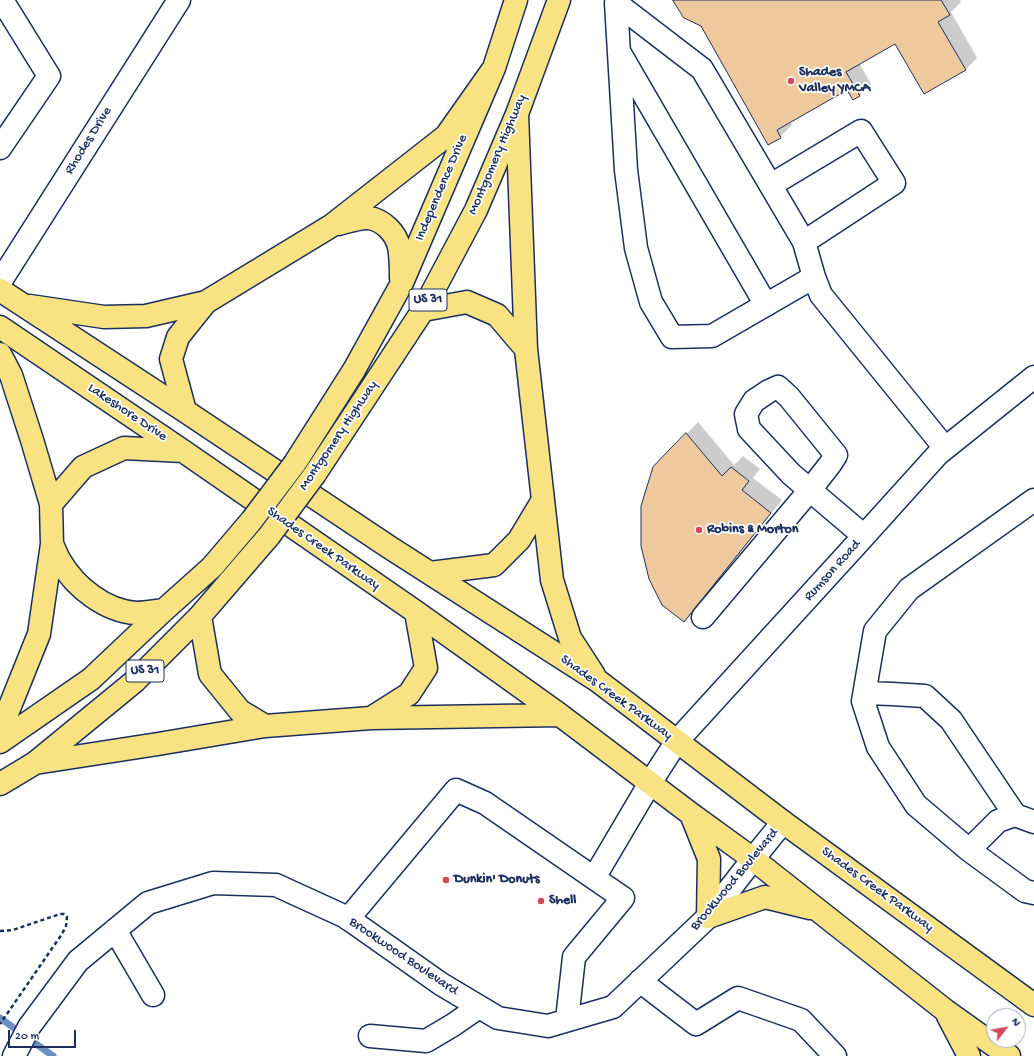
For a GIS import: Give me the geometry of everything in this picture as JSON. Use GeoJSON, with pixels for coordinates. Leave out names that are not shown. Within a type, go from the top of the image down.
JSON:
{"type":"FeatureCollection","features":[{"type":"Feature","properties":{"kind":"main road","name":"Independence Drive"},"geometry":{"type":"LineString","coordinates":[[354,370],[401,285],[494,68],[516,0]]}},
{"type":"Feature","properties":{"kind":"main road","name":"Montgomery Highway"},"geometry":{"type":"LineString","coordinates":[[0,784],[35,763],[135,681],[200,616],[269,536],[315,474],[423,310],[476,210],[517,114],[559,0]]}},
{"type":"Feature","properties":{"kind":"main road"},"geometry":{"type":"LineString","coordinates":[[23,305],[104,317],[146,316],[206,302],[331,226],[446,136],[494,68]]}},
{"type":"Feature","properties":{"kind":"main road"},"geometry":{"type":"LineString","coordinates":[[517,114],[526,349],[552,580],[570,638],[598,681]]}},
{"type":"Feature","properties":{"kind":"main road"},"geometry":{"type":"LineString","coordinates":[[331,226],[363,218],[369,218],[386,226],[397,240],[399,246],[401,285]]}},
{"type":"Feature","properties":{"kind":"main road"},"geometry":{"type":"LineString","coordinates":[[0,290],[185,410]]}},
{"type":"Feature","properties":{"kind":"main road"},"geometry":{"type":"LineString","coordinates":[[185,410],[171,359],[178,337],[206,302]]}},
{"type":"Feature","properties":{"kind":"main road"},"geometry":{"type":"LineString","coordinates":[[423,310],[467,302],[497,315],[526,349]]}},
{"type":"Feature","properties":{"kind":"main road","name":"Lakeshore Drive"},"geometry":{"type":"LineString","coordinates":[[0,328],[184,451],[253,510]]}},
{"type":"Feature","properties":{"kind":"main road"},"geometry":{"type":"LineString","coordinates":[[0,354],[11,375],[51,504],[52,544],[40,634],[0,731]]}},
{"type":"Feature","properties":{"kind":"main road","name":"Montgomery Highway"},"geometry":{"type":"LineString","coordinates":[[0,742],[91,679],[212,566],[253,510],[295,463],[354,370]]}},
{"type":"Feature","properties":{"kind":"main road","name":"Shades Creek Parkway"},"geometry":{"type":"LineString","coordinates":[[185,410],[389,547],[598,681],[783,822],[1034,1005]]}},
{"type":"Feature","properties":{"kind":"main road"},"geometry":{"type":"LineString","coordinates":[[51,504],[83,466],[124,448],[184,451]]}},
{"type":"Feature","properties":{"kind":"main road"},"geometry":{"type":"LineString","coordinates":[[430,573],[494,566],[519,540],[543,500]]}},
{"type":"Feature","properties":{"kind":"main road","name":"Shades Creek Parkway"},"geometry":{"type":"LineString","coordinates":[[253,510],[416,612],[560,715],[753,859],[946,1011],[1009,1056]]}},
{"type":"Feature","properties":{"kind":"main road"},"geometry":{"type":"LineString","coordinates":[[52,544],[60,562],[71,576],[85,591],[102,603],[119,610],[136,613],[164,610]]}},
{"type":"Feature","properties":{"kind":"main road"},"geometry":{"type":"LineString","coordinates":[[371,718],[409,694],[426,668],[416,612]]}},
{"type":"Feature","properties":{"kind":"main road"},"geometry":{"type":"LineString","coordinates":[[200,616],[210,674],[240,712],[265,726]]}},
{"type":"Feature","properties":{"kind":"main road"},"geometry":{"type":"LineString","coordinates":[[35,763],[265,726],[371,718],[560,715]]}},
{"type":"Feature","properties":{"kind":"main road"},"geometry":{"type":"LineString","coordinates":[[691,814],[709,860],[708,917],[765,897],[817,909]]}},
{"type":"Feature","properties":{"kind":"main road"},"geometry":{"type":"LineString","coordinates":[[946,1011],[969,1056]]}},
{"type":"Feature","properties":{"kind":"street"},"geometry":{"type":"LineString","coordinates":[[0,148],[49,76],[1,0]]}},
{"type":"Feature","properties":{"kind":"street","name":"Rhodes Drive"},"geometry":{"type":"LineString","coordinates":[[0,282],[179,0]]}},
{"type":"Feature","properties":{"kind":"street"},"geometry":{"type":"LineString","coordinates":[[611,1],[619,50],[626,170],[636,248],[651,302],[672,337],[712,336],[814,277]]}},
{"type":"Feature","properties":{"kind":"street"},"geometry":{"type":"LineString","coordinates":[[611,1],[702,69],[804,242],[821,295],[945,448]]}},
{"type":"Feature","properties":{"kind":"street"},"geometry":{"type":"LineString","coordinates":[[619,50],[766,305]]}},
{"type":"Feature","properties":{"kind":"street"},"geometry":{"type":"LineString","coordinates":[[771,185],[861,130],[894,184],[804,242]]}},
{"type":"Feature","properties":{"kind":"street","name":"Rumson Road"},"geometry":{"type":"LineString","coordinates":[[594,878],[650,783],[677,741],[938,454],[1034,377]]}},
{"type":"Feature","properties":{"kind":"street"},"geometry":{"type":"LineString","coordinates":[[703,617],[810,490],[836,455],[789,397],[778,387],[768,391],[754,401],[746,414],[749,429],[792,474],[810,490],[864,536]]}},
{"type":"Feature","properties":{"kind":"street"},"geometry":{"type":"LineString","coordinates":[[1034,500],[909,589],[875,631],[863,701],[878,748],[916,805],[969,850],[1025,892],[1034,893]]}},
{"type":"Feature","properties":{"kind":"street"},"geometry":{"type":"LineString","coordinates":[[865,693],[925,696],[951,720],[1025,818]]}},
{"type":"Feature","properties":{"kind":"street"},"geometry":{"type":"LineString","coordinates":[[348,919],[456,790],[485,803],[623,898],[574,957],[567,1020]]}},
{"type":"Feature","properties":{"kind":"street"},"geometry":{"type":"LineString","coordinates":[[969,850],[998,821],[1025,818]]}},
{"type":"Feature","properties":{"kind":"street","name":"Brookwood Boulevard"},"geometry":{"type":"LineString","coordinates":[[14,1056],[29,1026],[78,961],[148,903],[213,883],[276,885],[348,919],[441,984],[498,1018],[548,1026],[613,1006],[708,917],[783,822]]}},
{"type":"Feature","properties":{"kind":"street"},"geometry":{"type":"LineString","coordinates":[[115,930],[152,995]]}},
{"type":"Feature","properties":{"kind":"street"},"geometry":{"type":"LineString","coordinates":[[640,982],[696,1024],[738,998],[801,1020],[835,1056]]}},
{"type":"Feature","properties":{"kind":"street"},"geometry":{"type":"LineString","coordinates":[[370,1036],[426,1041],[479,1007]]}},
{"type":"Feature","properties":{"kind":"path"},"geometry":{"type":"LineString","coordinates":[[0,931],[13,930],[60,914],[66,914],[67,919],[64,930],[0,1024]]}},
{"type":"Feature","properties":{"kind":"building","name":"Shades Valley YMCA"},"geometry":{"type":"Polygon","coordinates":[[[673,0],[941,0],[950,15],[938,22],[966,70],[924,94],[895,44],[846,72],[860,96],[853,100],[847,90],[777,130],[781,138],[768,145],[701,26],[684,18],[673,0]]]}},
{"type":"Feature","properties":{"kind":"building","name":"Robins & Morton"},"geometry":{"type":"Polygon","coordinates":[[[686,433],[722,476],[731,467],[749,481],[742,490],[771,513],[684,622],[662,605],[649,579],[641,546],[641,506],[653,467],[686,433]]]}},
{"type":"Feature","properties":{"kind":"waterway"},"geometry":{"type":"LineString","coordinates":[[0,1018],[53,1056]]}},
{"type":"Feature","properties":{"kind":"place","name":"Shades Valley YMCA"},"geometry":{"type":"Point","coordinates":[791,81]}},
{"type":"Feature","properties":{"kind":"place","name":"Robins & Morton"},"geometry":{"type":"Point","coordinates":[699,530]}},
{"type":"Feature","properties":{"kind":"place","name":"Dunkin' Donuts"},"geometry":{"type":"Point","coordinates":[446,880]}},
{"type":"Feature","properties":{"kind":"place","name":"Shell"},"geometry":{"type":"Point","coordinates":[541,901]}}]}
